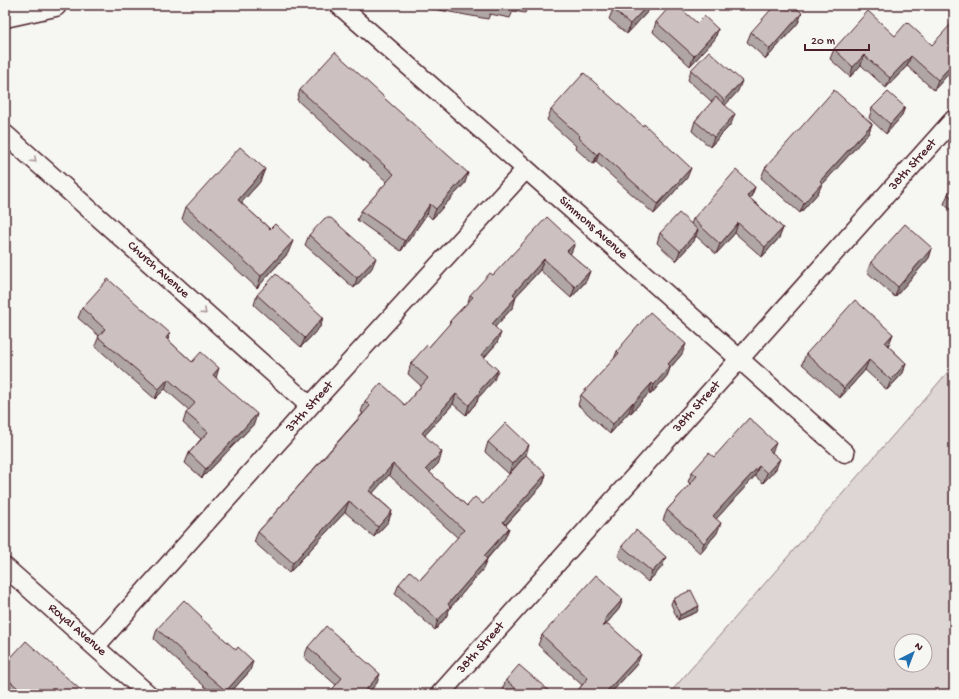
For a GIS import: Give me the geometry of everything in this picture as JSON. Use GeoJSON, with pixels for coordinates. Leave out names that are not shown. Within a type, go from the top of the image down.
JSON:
{"type":"FeatureCollection","features":[{"type":"Feature","properties":{"kind":"street","name":"Simmons Avenue"},"geometry":{"type":"LineString","coordinates":[[339,5],[845,453]]}},
{"type":"Feature","properties":{"kind":"street"},"geometry":{"type":"LineString","coordinates":[[5,16],[44,6]]}},
{"type":"Feature","properties":{"kind":"street","name":"38th Street"},"geometry":{"type":"LineString","coordinates":[[440,694],[954,119]]}},
{"type":"Feature","properties":{"kind":"street","name":"Church Avenue"},"geometry":{"type":"LineString","coordinates":[[5,134],[310,406]]}},
{"type":"Feature","properties":{"kind":"street","name":"37th Street"},"geometry":{"type":"LineString","coordinates":[[95,647],[310,406],[526,169]]}},
{"type":"Feature","properties":{"kind":"street","name":"Royal Avenue"},"geometry":{"type":"LineString","coordinates":[[5,567],[148,694]]}},
{"type":"Feature","properties":{"kind":"shaded area"},"geometry":{"type":"Polygon","coordinates":[[[947,373],[954,381],[954,694],[669,694],[947,373]]]}},
{"type":"Feature","properties":{"kind":"building"},"geometry":{"type":"Polygon","coordinates":[[[617,5],[648,5],[630,24],[613,9],[617,5]]]}},
{"type":"Feature","properties":{"kind":"building"},"geometry":{"type":"Polygon","coordinates":[[[671,5],[677,5],[697,23],[704,16],[718,29],[694,56],[656,22],[671,5]]]}},
{"type":"Feature","properties":{"kind":"building"},"geometry":{"type":"Polygon","coordinates":[[[775,5],[793,5],[802,13],[770,49],[751,32],[775,5]]]}},
{"type":"Feature","properties":{"kind":"building"},"geometry":{"type":"Polygon","coordinates":[[[868,11],[895,36],[907,22],[932,45],[951,24],[954,26],[954,62],[938,80],[911,56],[890,78],[864,55],[853,67],[834,49],[868,11]]]}},
{"type":"Feature","properties":{"kind":"building"},"geometry":{"type":"Polygon","coordinates":[[[709,51],[742,81],[724,100],[691,70],[709,51]]]}},
{"type":"Feature","properties":{"kind":"building"},"geometry":{"type":"Polygon","coordinates":[[[335,52],[468,173],[436,209],[430,204],[405,241],[361,211],[394,174],[300,90],[335,52]]]}},
{"type":"Feature","properties":{"kind":"building"},"geometry":{"type":"Polygon","coordinates":[[[584,73],[643,126],[644,124],[691,168],[658,204],[599,152],[597,155],[579,138],[580,136],[551,110],[584,73]]]}},
{"type":"Feature","properties":{"kind":"building"},"geometry":{"type":"Polygon","coordinates":[[[834,90],[872,124],[820,181],[822,183],[804,203],[765,168],[834,90]]]}},
{"type":"Feature","properties":{"kind":"building"},"geometry":{"type":"Polygon","coordinates":[[[888,92],[905,107],[890,124],[872,108],[888,92]]]}},
{"type":"Feature","properties":{"kind":"building"},"geometry":{"type":"Polygon","coordinates":[[[716,97],[735,114],[714,137],[695,121],[716,97]]]}},
{"type":"Feature","properties":{"kind":"building"},"geometry":{"type":"Polygon","coordinates":[[[240,147],[265,169],[238,200],[270,229],[275,224],[293,241],[261,276],[186,207],[240,147]]]}},
{"type":"Feature","properties":{"kind":"building"},"geometry":{"type":"Polygon","coordinates":[[[736,170],[755,187],[747,196],[783,228],[765,247],[738,223],[720,244],[693,219],[736,170]]]}},
{"type":"Feature","properties":{"kind":"building"},"geometry":{"type":"Polygon","coordinates":[[[954,187],[954,200],[948,194],[954,187]]]}},
{"type":"Feature","properties":{"kind":"building"},"geometry":{"type":"Polygon","coordinates":[[[679,213],[698,230],[680,251],[660,233],[679,213]]]}},
{"type":"Feature","properties":{"kind":"building"},"geometry":{"type":"Polygon","coordinates":[[[547,217],[575,243],[567,251],[590,271],[575,287],[544,259],[513,294],[516,297],[492,324],[501,333],[481,355],[498,370],[479,391],[480,392],[469,405],[456,394],[422,433],[442,452],[426,469],[467,506],[475,497],[483,504],[526,455],[546,474],[503,522],[509,528],[484,556],[487,559],[448,604],[450,607],[438,620],[399,584],[410,571],[420,580],[464,530],[393,464],[369,491],[392,511],[378,527],[349,501],[293,563],[258,532],[370,406],[365,401],[381,383],[405,405],[428,378],[411,363],[427,345],[429,347],[451,322],[450,321],[473,297],[470,295],[490,273],[493,275],[547,217]]]}},
{"type":"Feature","properties":{"kind":"building"},"geometry":{"type":"Polygon","coordinates":[[[325,218],[331,218],[376,258],[357,278],[309,235],[325,218]]]}},
{"type":"Feature","properties":{"kind":"building"},"geometry":{"type":"Polygon","coordinates":[[[905,224],[932,248],[898,287],[871,262],[905,224]]]}},
{"type":"Feature","properties":{"kind":"building"},"geometry":{"type":"Polygon","coordinates":[[[276,274],[323,317],[305,338],[257,295],[276,274]]]}},
{"type":"Feature","properties":{"kind":"building"},"geometry":{"type":"Polygon","coordinates":[[[108,279],[170,333],[166,338],[192,362],[201,352],[219,368],[213,375],[257,414],[206,469],[189,453],[208,432],[186,413],[195,403],[168,379],[159,389],[98,337],[105,329],[82,308],[108,279]]]}},
{"type":"Feature","properties":{"kind":"building"},"geometry":{"type":"Polygon","coordinates":[[[855,300],[893,334],[885,343],[906,363],[891,380],[869,360],[844,388],[806,354],[855,300]]]}},
{"type":"Feature","properties":{"kind":"building"},"geometry":{"type":"Polygon","coordinates":[[[650,312],[686,344],[668,364],[670,366],[654,385],[652,383],[613,424],[581,395],[619,353],[617,351],[650,312]]]}},
{"type":"Feature","properties":{"kind":"building"},"geometry":{"type":"Polygon","coordinates":[[[749,418],[776,443],[769,450],[780,459],[767,473],[759,466],[713,516],[721,523],[704,543],[667,510],[697,476],[692,472],[709,453],[714,457],[749,418]]]}},
{"type":"Feature","properties":{"kind":"building"},"geometry":{"type":"Polygon","coordinates":[[[506,423],[529,445],[512,464],[488,442],[506,423]]]}},
{"type":"Feature","properties":{"kind":"building"},"geometry":{"type":"Polygon","coordinates":[[[636,530],[666,557],[652,572],[622,546],[636,530]]]}},
{"type":"Feature","properties":{"kind":"building"},"geometry":{"type":"Polygon","coordinates":[[[596,575],[623,599],[604,620],[606,623],[602,627],[608,624],[641,654],[604,694],[584,694],[579,689],[588,678],[542,635],[596,575]]]}},
{"type":"Feature","properties":{"kind":"building"},"geometry":{"type":"Polygon","coordinates":[[[691,590],[699,606],[680,615],[673,599],[691,590]]]}},
{"type":"Feature","properties":{"kind":"building"},"geometry":{"type":"Polygon","coordinates":[[[184,600],[236,650],[238,647],[253,661],[226,691],[184,655],[185,654],[157,629],[184,600]]]}},
{"type":"Feature","properties":{"kind":"building"},"geometry":{"type":"Polygon","coordinates":[[[326,626],[380,674],[363,693],[328,694],[342,678],[308,647],[326,626]]]}},
{"type":"Feature","properties":{"kind":"building"},"geometry":{"type":"Polygon","coordinates":[[[26,641],[85,694],[25,694],[5,677],[5,664],[26,641]]]}},
{"type":"Feature","properties":{"kind":"building"},"geometry":{"type":"Polygon","coordinates":[[[519,665],[548,690],[544,694],[522,694],[506,680],[519,665]]]}}]}
